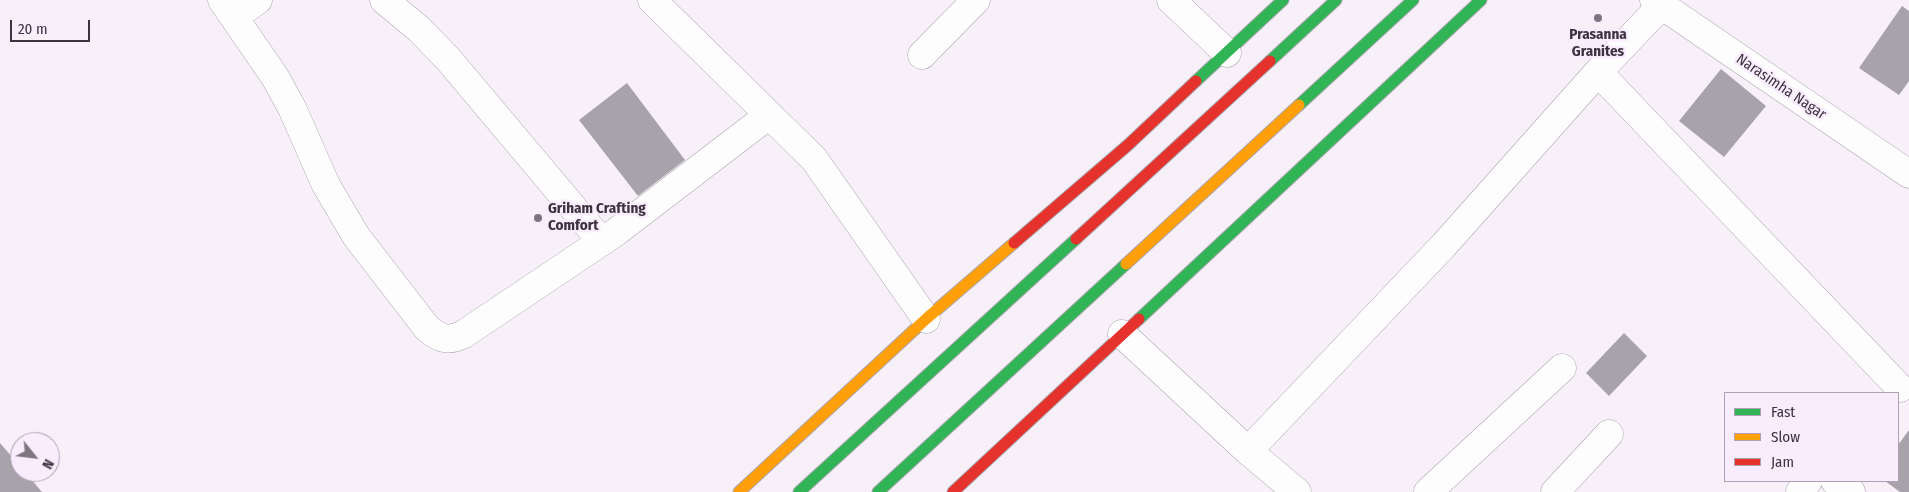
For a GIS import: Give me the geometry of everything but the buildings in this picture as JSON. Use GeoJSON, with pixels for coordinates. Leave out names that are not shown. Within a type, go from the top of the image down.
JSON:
{"type":"FeatureCollection","features":[{"type":"Feature","properties":{"kind":"street"},"geometry":{"type":"LineString","coordinates":[[258,0],[228,9],[275,77],[292,108],[326,185],[356,236],[427,328],[439,338],[453,340],[464,334],[602,242],[769,115]]}},
{"type":"Feature","properties":{"kind":"street"},"geometry":{"type":"LineString","coordinates":[[384,0],[420,29],[450,60],[602,242]]}},
{"type":"Feature","properties":{"kind":"street"},"geometry":{"type":"LineString","coordinates":[[652,0],[814,159],[926,319]]}},
{"type":"Feature","properties":{"kind":"street"},"geometry":{"type":"LineString","coordinates":[[922,55],[976,0]]}},
{"type":"Feature","properties":{"kind":"street"},"geometry":{"type":"LineString","coordinates":[[1171,0],[1227,53]]}},
{"type":"Feature","properties":{"kind":"street"},"geometry":{"type":"LineString","coordinates":[[739,492],[926,319],[1128,145],[1284,0]]}},
{"type":"Feature","properties":{"kind":"street"},"geometry":{"type":"LineString","coordinates":[[799,492],[1336,0]]}},
{"type":"Feature","properties":{"kind":"street"},"geometry":{"type":"LineString","coordinates":[[878,492],[1413,0]]}},
{"type":"Feature","properties":{"kind":"street"},"geometry":{"type":"LineString","coordinates":[[953,492],[1481,0]]}},
{"type":"Feature","properties":{"kind":"street"},"geometry":{"type":"LineString","coordinates":[[1248,451],[1444,245],[1657,3]]}},
{"type":"Feature","properties":{"kind":"street","name":"Narasimha Nagar"},"geometry":{"type":"LineString","coordinates":[[1657,3],[1909,174]]}},
{"type":"Feature","properties":{"kind":"street"},"geometry":{"type":"LineString","coordinates":[[1598,72],[1901,387]]}},
{"type":"Feature","properties":{"kind":"street"},"geometry":{"type":"LineString","coordinates":[[1122,334],[1248,451],[1297,492]]}},
{"type":"Feature","properties":{"kind":"street"},"geometry":{"type":"LineString","coordinates":[[1428,492],[1562,368]]}},
{"type":"Feature","properties":{"kind":"street"},"geometry":{"type":"LineString","coordinates":[[1555,492],[1609,434]]}},
{"type":"Feature","properties":{"kind":"street"},"geometry":{"type":"LineString","coordinates":[[1836,482],[1851,492]]}},
{"type":"Feature","properties":{"kind":"traffic: fast"},"geometry":{"type":"LineString","coordinates":[[1196,81],[1283,0]]}},
{"type":"Feature","properties":{"kind":"traffic: fast"},"geometry":{"type":"LineString","coordinates":[[1270,61],[1336,0]]}},
{"type":"Feature","properties":{"kind":"traffic: fast"},"geometry":{"type":"LineString","coordinates":[[1299,105],[1413,0]]}},
{"type":"Feature","properties":{"kind":"traffic: fast"},"geometry":{"type":"LineString","coordinates":[[1139,319],[1481,0]]}},
{"type":"Feature","properties":{"kind":"traffic: fast"},"geometry":{"type":"LineString","coordinates":[[799,492],[1076,239]]}},
{"type":"Feature","properties":{"kind":"traffic: fast"},"geometry":{"type":"LineString","coordinates":[[878,492],[1126,264]]}},
{"type":"Feature","properties":{"kind":"traffic: slow"},"geometry":{"type":"LineString","coordinates":[[1126,264],[1299,105]]}},
{"type":"Feature","properties":{"kind":"traffic: slow"},"geometry":{"type":"LineString","coordinates":[[739,492],[926,319],[1014,243]]}},
{"type":"Feature","properties":{"kind":"traffic: jam"},"geometry":{"type":"LineString","coordinates":[[1076,239],[1270,61]]}},
{"type":"Feature","properties":{"kind":"traffic: jam"},"geometry":{"type":"LineString","coordinates":[[1014,243],[1128,145],[1196,81]]}},
{"type":"Feature","properties":{"kind":"traffic: jam"},"geometry":{"type":"LineString","coordinates":[[953,492],[1139,319]]}},
{"type":"Feature","properties":{"kind":"place","name":"Prasanna Granites"},"geometry":{"type":"Point","coordinates":[1598,18]}},
{"type":"Feature","properties":{"kind":"place","name":"Griham Crafting Comfort"},"geometry":{"type":"Point","coordinates":[538,218]}}]}
